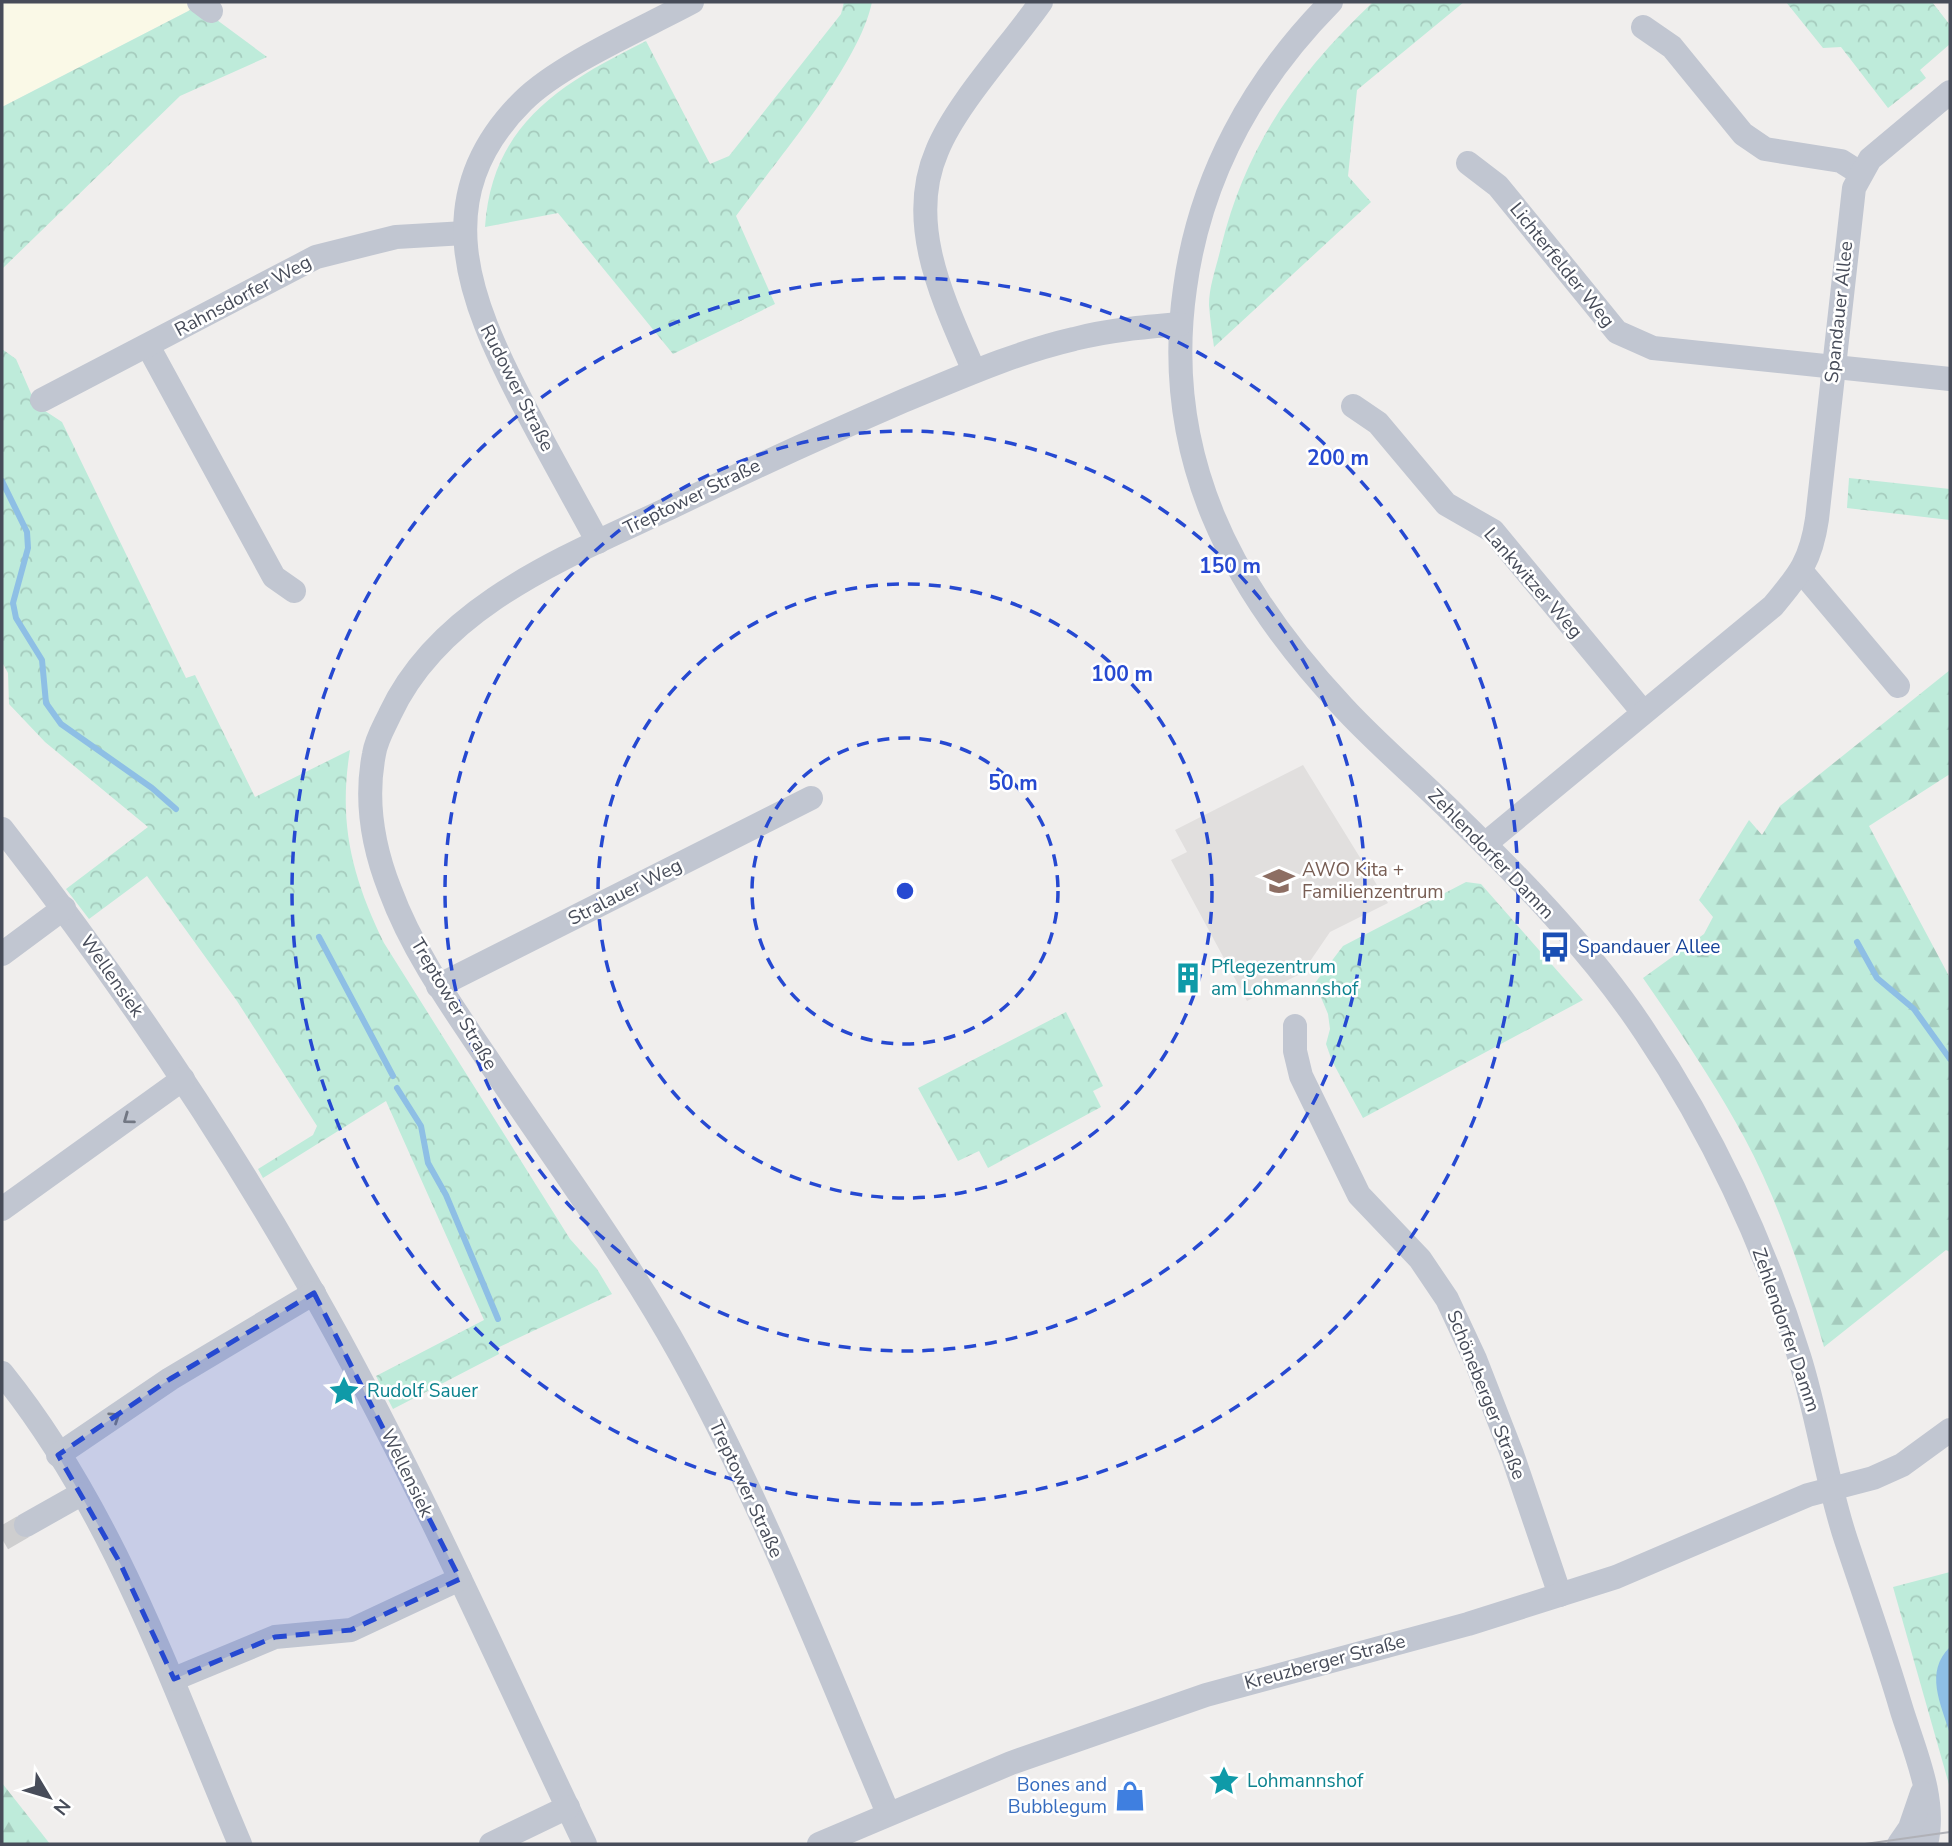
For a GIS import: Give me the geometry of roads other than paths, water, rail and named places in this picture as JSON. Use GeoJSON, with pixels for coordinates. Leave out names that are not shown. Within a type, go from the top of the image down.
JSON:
{"type":"FeatureCollection","features":[{"type":"Feature","properties":{"kind":"street","name":"Rudower Straße"},"geometry":{"type":"LineString","coordinates":[[598,542],[488,337],[472,288],[465,233],[469,198],[484,156],[495,135],[523,100],[562,72],[692,2]]}},
{"type":"Feature","properties":{"kind":"street"},"geometry":{"type":"LineString","coordinates":[[974,371],[950,315],[928,248],[924,201],[937,150],[965,105],[1041,2]]}},
{"type":"Feature","properties":{"kind":"street","name":"Zehlendorfer Damm"},"geometry":{"type":"LineString","coordinates":[[1331,2],[1263,83],[1226,146],[1199,221],[1188,264],[1180,324],[1180,389],[1190,451],[1210,508],[1258,600],[1284,638],[1343,708],[1485,844],[1539,900],[1608,981],[1646,1032],[1716,1154],[1771,1275],[1794,1339],[1832,1488],[1924,1786],[1929,1820],[1926,1844]]}},
{"type":"Feature","properties":{"kind":"street"},"geometry":{"type":"LineString","coordinates":[[1643,27],[1672,47],[1743,134],[1765,149],[1841,161],[1860,173]]}},
{"type":"Feature","properties":{"kind":"street","name":"Spandauer Allee"},"geometry":{"type":"LineString","coordinates":[[1485,844],[1773,606],[1802,572],[1814,541],[1817,519],[1850,204],[1860,173],[1882,146],[1950,92]]}},
{"type":"Feature","properties":{"kind":"street","name":"Lichterfelder Weg"},"geometry":{"type":"LineString","coordinates":[[1468,163],[1498,186],[1617,332],[1653,348],[1950,379]]}},
{"type":"Feature","properties":{"kind":"street","name":"Rahnsdorfer Weg"},"geometry":{"type":"LineString","coordinates":[[42,400],[148,346],[252,288],[316,257],[396,236],[465,233]]}},
{"type":"Feature","properties":{"kind":"street","name":"Treptower Straße"},"geometry":{"type":"LineString","coordinates":[[888,1813],[779,1557],[729,1448],[679,1352],[631,1273],[438,986],[390,894],[375,843],[370,806],[374,750],[400,693],[428,655],[466,619],[598,542],[827,433],[974,371],[1075,338],[1145,326],[1180,324]]}},
{"type":"Feature","properties":{"kind":"street"},"geometry":{"type":"LineString","coordinates":[[148,346],[274,577],[294,591]]}},
{"type":"Feature","properties":{"kind":"street","name":"Lankwitzer Weg"},"geometry":{"type":"LineString","coordinates":[[1353,406],[1378,423],[1446,504],[1493,531],[1643,712]]}},
{"type":"Feature","properties":{"kind":"street"},"geometry":{"type":"LineString","coordinates":[[1802,572],[1898,686]]}},
{"type":"Feature","properties":{"kind":"street","name":"Stralauer Weg"},"geometry":{"type":"LineString","coordinates":[[438,986],[811,799]]}},
{"type":"Feature","properties":{"kind":"street","name":"Wellensiek"},"geometry":{"type":"LineString","coordinates":[[2,829],[64,908],[183,1079],[314,1293],[460,1579],[585,1844]]}},
{"type":"Feature","properties":{"kind":"street"},"geometry":{"type":"LineString","coordinates":[[2,954],[64,908]]}},
{"type":"Feature","properties":{"kind":"street","name":"Schöneberger Straße"},"geometry":{"type":"LineString","coordinates":[[1295,1026],[1295,1051],[1301,1076],[1359,1195],[1420,1259],[1447,1299],[1475,1359],[1512,1454],[1560,1595]]}},
{"type":"Feature","properties":{"kind":"street"},"geometry":{"type":"LineString","coordinates":[[2,1209],[183,1079]]}},
{"type":"Feature","properties":{"kind":"street"},"geometry":{"type":"LineString","coordinates":[[58,1455],[170,1379],[314,1293]]}},
{"type":"Feature","properties":{"kind":"street"},"geometry":{"type":"LineString","coordinates":[[2,1373],[58,1455],[120,1563],[174,1679],[240,1844]]}},
{"type":"Feature","properties":{"kind":"street","name":"Kreuzberger Straße"},"geometry":{"type":"LineString","coordinates":[[819,1844],[1011,1763],[1206,1695],[1468,1624],[1616,1577],[1808,1495],[1873,1478],[1902,1465],[1950,1430]]}},
{"type":"Feature","properties":{"kind":"street"},"geometry":{"type":"LineString","coordinates":[[26,1525],[81,1494]]}},
{"type":"Feature","properties":{"kind":"street"},"geometry":{"type":"LineString","coordinates":[[174,1679],[275,1637],[351,1630],[460,1579]]}},
{"type":"Feature","properties":{"kind":"street"},"geometry":{"type":"LineString","coordinates":[[1899,1844],[1916,1815],[1924,1786]]}},
{"type":"Feature","properties":{"kind":"street"},"geometry":{"type":"LineString","coordinates":[[492,1844],[568,1807]]}},
{"type":"Feature","properties":{"kind":"water"},"geometry":{"type":"Polygon","coordinates":[[[1950,1647],[1950,1734],[1939,1700],[1936,1678],[1942,1657],[1950,1647]]]}},
{"type":"Feature","properties":{"kind":"waterway"},"geometry":{"type":"LineString","coordinates":[[2,481],[27,532],[28,548],[13,603],[16,618],[42,660],[46,703],[61,724],[152,788],[176,809]]}},
{"type":"Feature","properties":{"kind":"waterway"},"geometry":{"type":"LineString","coordinates":[[319,937],[393,1076]]}},
{"type":"Feature","properties":{"kind":"waterway"},"geometry":{"type":"LineString","coordinates":[[1857,942],[1877,978],[1914,1009],[1950,1059]]}},
{"type":"Feature","properties":{"kind":"waterway"},"geometry":{"type":"LineString","coordinates":[[397,1088],[421,1126],[428,1163],[446,1195],[498,1319]]}},
{"type":"Feature","properties":{"kind":"tunnel"},"geometry":{"type":"LineString","coordinates":[[2,1539],[26,1525]]}},
{"type":"Feature","properties":{"kind":"tram line"},"geometry":{"type":"LineString","coordinates":[[1865,1844],[1950,1832]]}},
{"type":"Feature","properties":{"kind":"place","name":"AWO Kita + Familienzentrum"},"geometry":{"type":"Point","coordinates":[1279,881]}},
{"type":"Feature","properties":{"kind":"place","name":"Spandauer Allee"},"geometry":{"type":"Point","coordinates":[1555,947]}},
{"type":"Feature","properties":{"kind":"place","name":"Pflegezentrum am Lohmannshof"},"geometry":{"type":"Point","coordinates":[1188,978]}},
{"type":"Feature","properties":{"kind":"place","name":"Rudolf Sauer"},"geometry":{"type":"Point","coordinates":[344,1391]}},
{"type":"Feature","properties":{"kind":"place","name":"Lohmannshof"},"geometry":{"type":"Point","coordinates":[1224,1781]}},
{"type":"Feature","properties":{"kind":"place","name":"Bones and Bubblegum"},"geometry":{"type":"Point","coordinates":[1130,1796]}}]}
